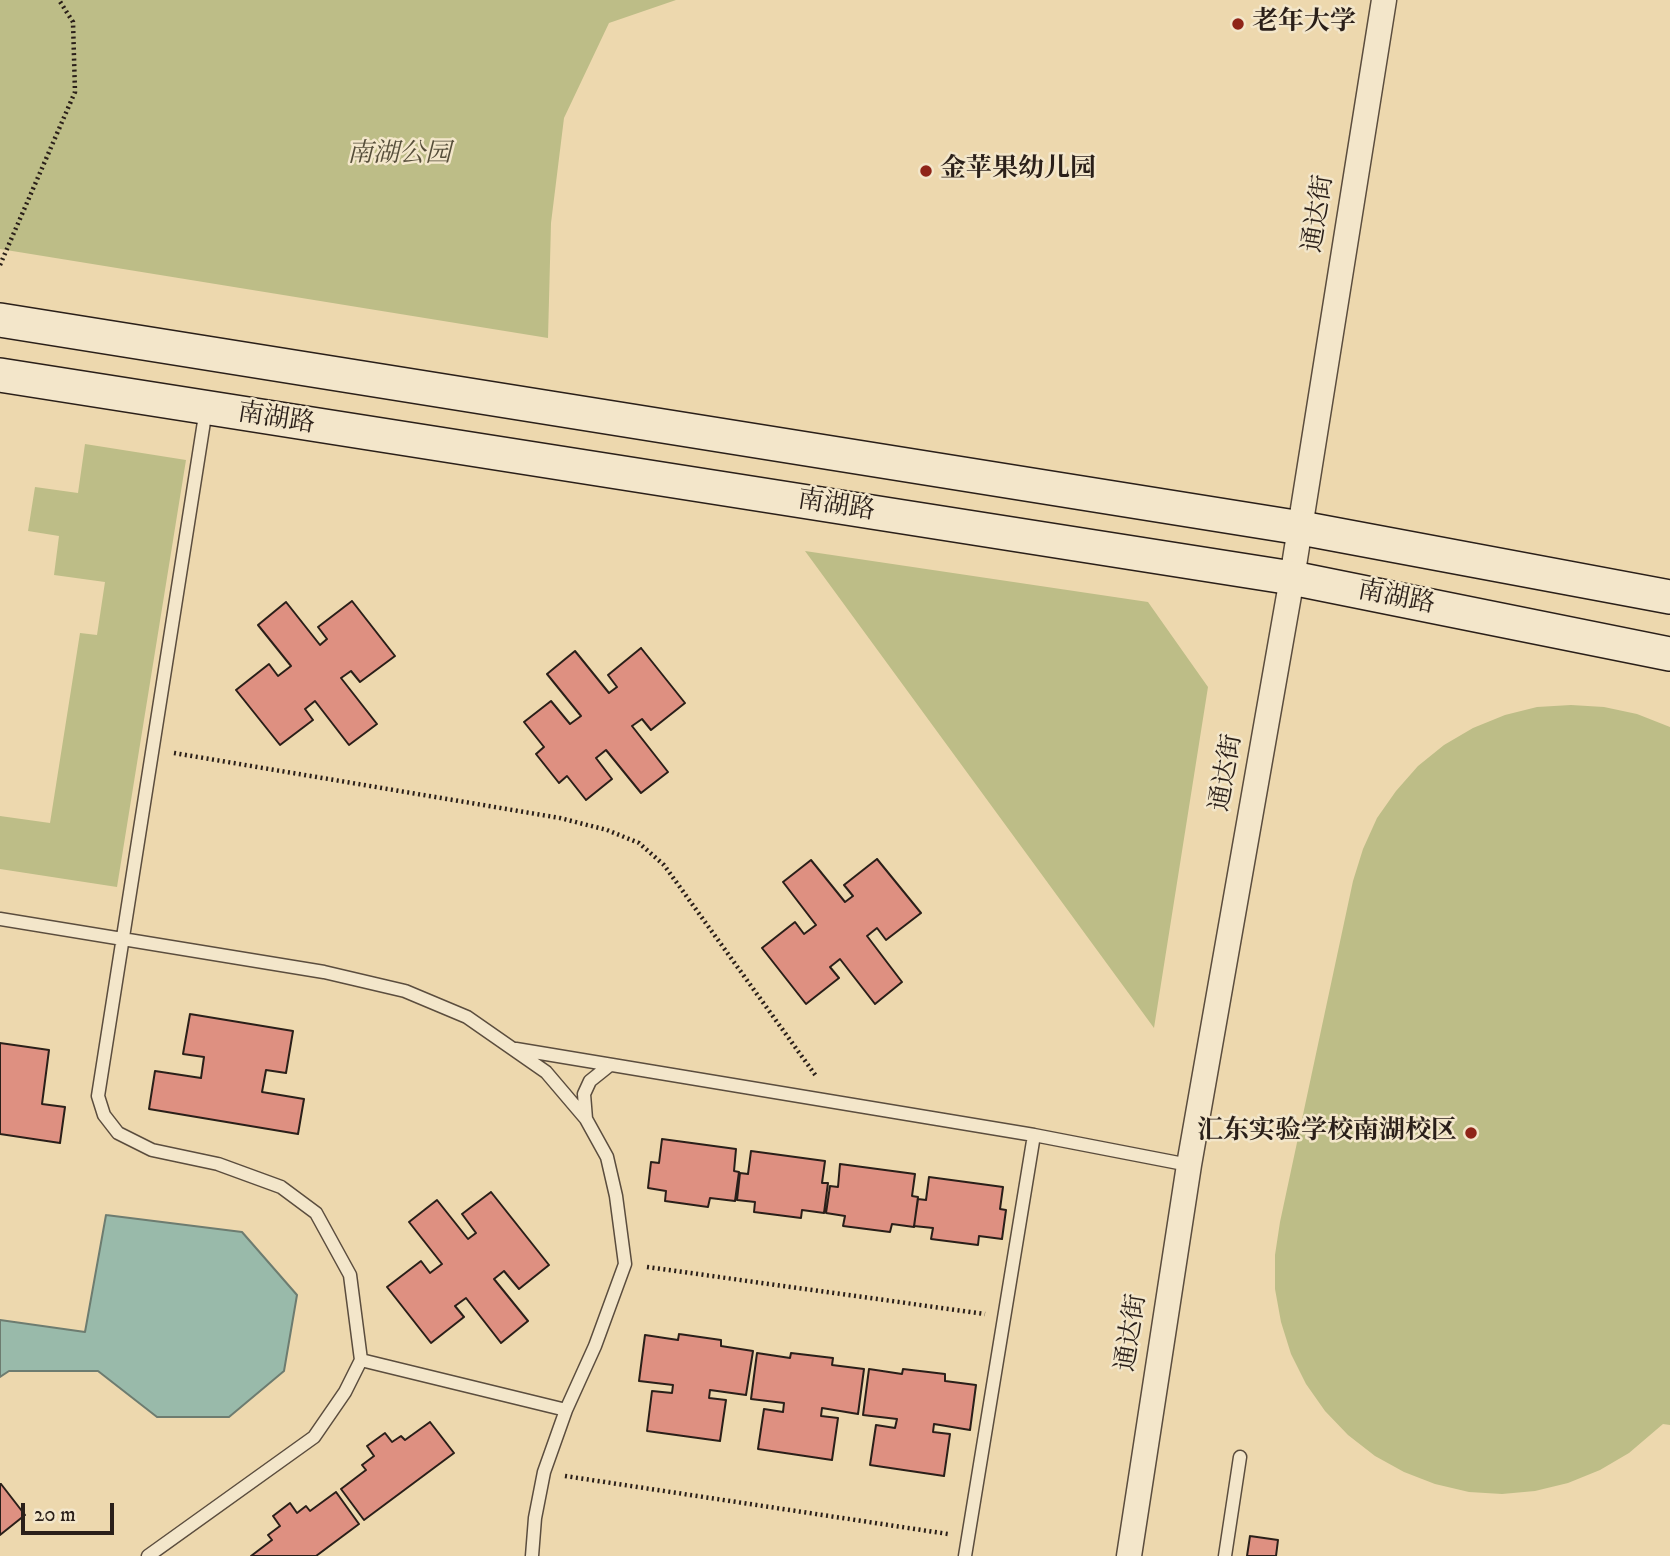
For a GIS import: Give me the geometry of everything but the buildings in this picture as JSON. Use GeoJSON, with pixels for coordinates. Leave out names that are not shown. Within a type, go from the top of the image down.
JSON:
{"type":"FeatureCollection","features":[{"type":"Feature","properties":{"kind":"main road","name":"南湖路"},"geometry":{"type":"LineString","coordinates":[[0,320],[1301,528],[1670,597]]}},
{"type":"Feature","properties":{"kind":"main road","name":"南湖路"},"geometry":{"type":"LineString","coordinates":[[0,375],[1293,578],[1670,654]]}},
{"type":"Feature","properties":{"kind":"street","name":"通达街"},"geometry":{"type":"LineString","coordinates":[[1129,1556],[1189,1165],[1293,578],[1384,0]]}},
{"type":"Feature","properties":{"kind":"lane"},"geometry":{"type":"LineString","coordinates":[[148,1556],[314,1437],[345,1392],[361,1360],[350,1275],[316,1213],[281,1187],[218,1164],[152,1150],[118,1133],[104,1115],[98,1096],[206,409]]}},
{"type":"Feature","properties":{"kind":"lane"},"geometry":{"type":"LineString","coordinates":[[0,919],[324,972],[405,991],[467,1017],[546,1072],[586,1119],[607,1157],[617,1196],[625,1264],[544,1472],[531,1556]]}},
{"type":"Feature","properties":{"kind":"lane"},"geometry":{"type":"LineString","coordinates":[[512,1048],[1034,1135],[1189,1165]]}},
{"type":"Feature","properties":{"kind":"lane"},"geometry":{"type":"LineString","coordinates":[[586,1119],[584,1094],[590,1081],[610,1065]]}},
{"type":"Feature","properties":{"kind":"lane"},"geometry":{"type":"LineString","coordinates":[[965,1556],[1034,1135]]}},
{"type":"Feature","properties":{"kind":"lane"},"geometry":{"type":"LineString","coordinates":[[361,1360],[566,1410]]}},
{"type":"Feature","properties":{"kind":"lane"},"geometry":{"type":"LineString","coordinates":[[1225,1556],[1240,1457]]}},
{"type":"Feature","properties":{"kind":"path"},"geometry":{"type":"LineString","coordinates":[[0,265],[75,92],[73,22],[59,0]]}},
{"type":"Feature","properties":{"kind":"path"},"geometry":{"type":"LineString","coordinates":[[152,749],[560,818],[607,830],[639,843],[664,865],[836,1103]]}},
{"type":"Feature","properties":{"kind":"path"},"geometry":{"type":"LineString","coordinates":[[625,1264],[1004,1317]]}},
{"type":"Feature","properties":{"kind":"path"},"geometry":{"type":"LineString","coordinates":[[544,1472],[968,1538]]}},
{"type":"Feature","properties":{"kind":"green space","name":"南湖公园"},"geometry":{"type":"Polygon","coordinates":[[[0,0],[676,0],[609,23],[564,118],[551,223],[548,338],[0,249],[0,0]]]}},
{"type":"Feature","properties":{"kind":"green space"},"geometry":{"type":"Polygon","coordinates":[[[85,444],[186,460],[117,887],[0,869],[0,816],[50,823],[80,633],[97,635],[105,582],[54,575],[59,536],[28,531],[35,487],[78,493],[85,444]]]}},
{"type":"Feature","properties":{"kind":"green space"},"geometry":{"type":"Polygon","coordinates":[[[805,551],[1148,602],[1208,687],[1154,1028],[805,551]]]}},
{"type":"Feature","properties":{"kind":"green space","name":"汇东实验学校南湖校区"},"geometry":{"type":"Polygon","coordinates":[[[1537,707],[1604,707],[1637,714],[1670,727],[1670,1425],[1663,1424],[1629,1453],[1600,1470],[1568,1483],[1535,1491],[1502,1494],[1469,1492],[1435,1484],[1404,1472],[1375,1456],[1348,1435],[1325,1411],[1306,1384],[1291,1354],[1275,1289],[1275,1255],[1353,881],[1377,818],[1418,766],[1444,745],[1473,728],[1505,715],[1537,707]]]}},
{"type":"Feature","properties":{"kind":"shaded area"},"geometry":{"type":"Polygon","coordinates":[[[106,1215],[242,1232],[297,1295],[284,1371],[229,1417],[157,1417],[98,1371],[9,1371],[0,1377],[0,1320],[85,1332],[106,1215]]]}},
{"type":"Feature","properties":{"kind":"place","name":"老年大学"},"geometry":{"type":"Point","coordinates":[1238,24]}},
{"type":"Feature","properties":{"kind":"place","name":"金苹果幼儿园"},"geometry":{"type":"Point","coordinates":[926,171]}},
{"type":"Feature","properties":{"kind":"place","name":"汇东实验学校南湖校区"},"geometry":{"type":"Point","coordinates":[1471,1133]}}]}
